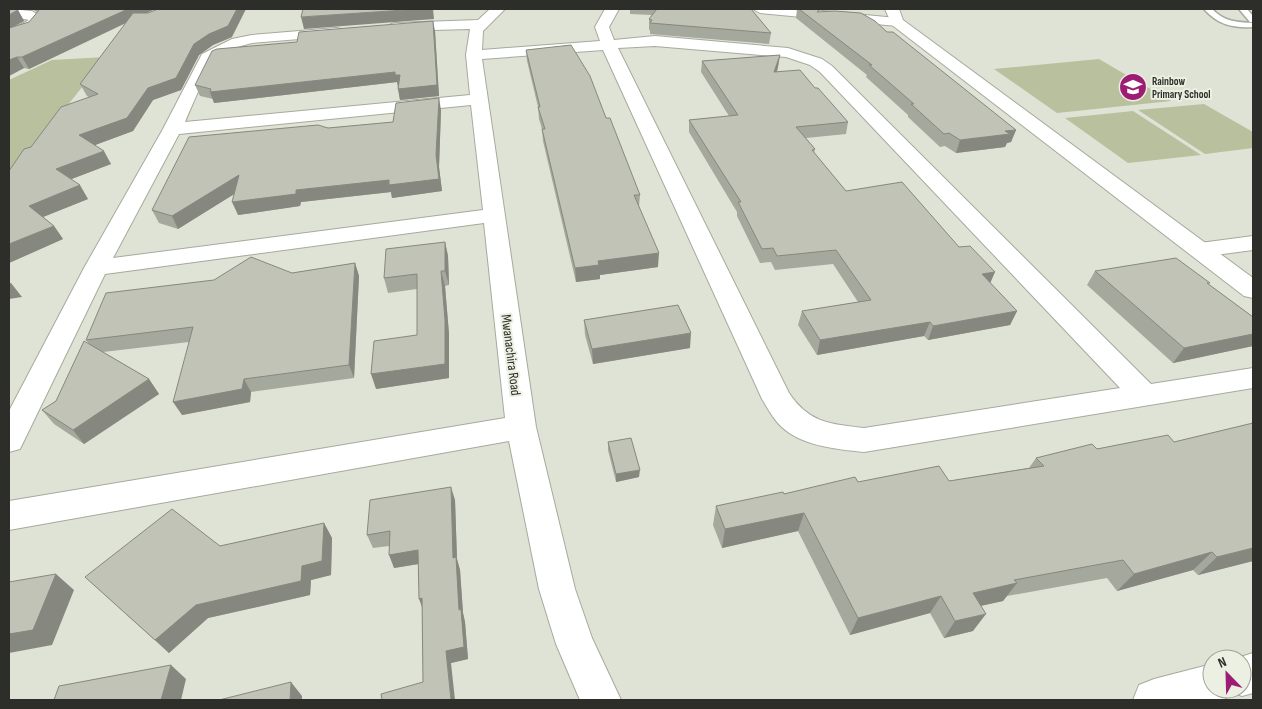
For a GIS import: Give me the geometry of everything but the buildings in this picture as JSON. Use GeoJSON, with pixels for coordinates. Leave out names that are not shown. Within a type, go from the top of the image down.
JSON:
{"type":"FeatureCollection","features":[{"type":"Feature","properties":{"kind":"street"},"geometry":{"type":"LineString","coordinates":[[612,9],[602,27],[608,45],[777,399],[788,416],[808,429],[832,436],[864,440],[1253,378]]}},
{"type":"Feature","properties":{"kind":"street"},"geometry":{"type":"LineString","coordinates":[[760,9],[894,15],[1253,290]]}},
{"type":"Feature","properties":{"kind":"street"},"geometry":{"type":"LineString","coordinates":[[9,12],[27,14],[37,19],[28,28],[9,36]]}},
{"type":"Feature","properties":{"kind":"street"},"geometry":{"type":"LineString","coordinates":[[380,29],[489,16]]}},
{"type":"Feature","properties":{"kind":"street","name":"Mwanachira Road"},"geometry":{"type":"LineString","coordinates":[[489,16],[476,30],[474,55],[478,99],[521,427],[557,589],[575,644],[602,700]]}},
{"type":"Feature","properties":{"kind":"street"},"geometry":{"type":"LineString","coordinates":[[9,440],[96,268],[172,129],[208,57],[236,42],[252,39],[350,31]]}},
{"type":"Feature","properties":{"kind":"street"},"geometry":{"type":"LineString","coordinates":[[474,55],[671,42],[788,53],[816,62],[826,69],[1146,396]]}},
{"type":"Feature","properties":{"kind":"street"},"geometry":{"type":"LineString","coordinates":[[172,129],[478,99]]}},
{"type":"Feature","properties":{"kind":"street"},"geometry":{"type":"LineString","coordinates":[[96,268],[493,215]]}},
{"type":"Feature","properties":{"kind":"street"},"geometry":{"type":"LineString","coordinates":[[1200,250],[1253,243]]}},
{"type":"Feature","properties":{"kind":"street"},"geometry":{"type":"LineString","coordinates":[[9,516],[521,427]]}},
{"type":"Feature","properties":{"kind":"street"},"geometry":{"type":"LineString","coordinates":[[1154,700],[1202,687]]}},
{"type":"Feature","properties":{"kind":"lane"},"geometry":{"type":"LineString","coordinates":[[1208,9],[1218,20],[1224,23],[1253,25]]}},
{"type":"Feature","properties":{"kind":"lane"},"geometry":{"type":"LineString","coordinates":[[1243,9],[1253,20]]}},
{"type":"Feature","properties":{"kind":"green space"},"geometry":{"type":"Polygon","coordinates":[[[106,57],[9,179],[9,80],[52,60],[106,57]]]}},
{"type":"Feature","properties":{"kind":"green space"},"geometry":{"type":"Polygon","coordinates":[[[1099,59],[1171,101],[1057,113],[994,69],[1099,59]]]}},
{"type":"Feature","properties":{"kind":"green space"},"geometry":{"type":"Polygon","coordinates":[[[1204,104],[1253,132],[1253,148],[1205,154],[1138,110],[1204,104]]]}},
{"type":"Feature","properties":{"kind":"green space"},"geometry":{"type":"Polygon","coordinates":[[[1133,111],[1201,155],[1128,163],[1065,118],[1133,111]]]}},
{"type":"Feature","properties":{"kind":"place","name":"Rainbow Primary School"},"geometry":{"type":"Point","coordinates":[1133,87]}}]}
